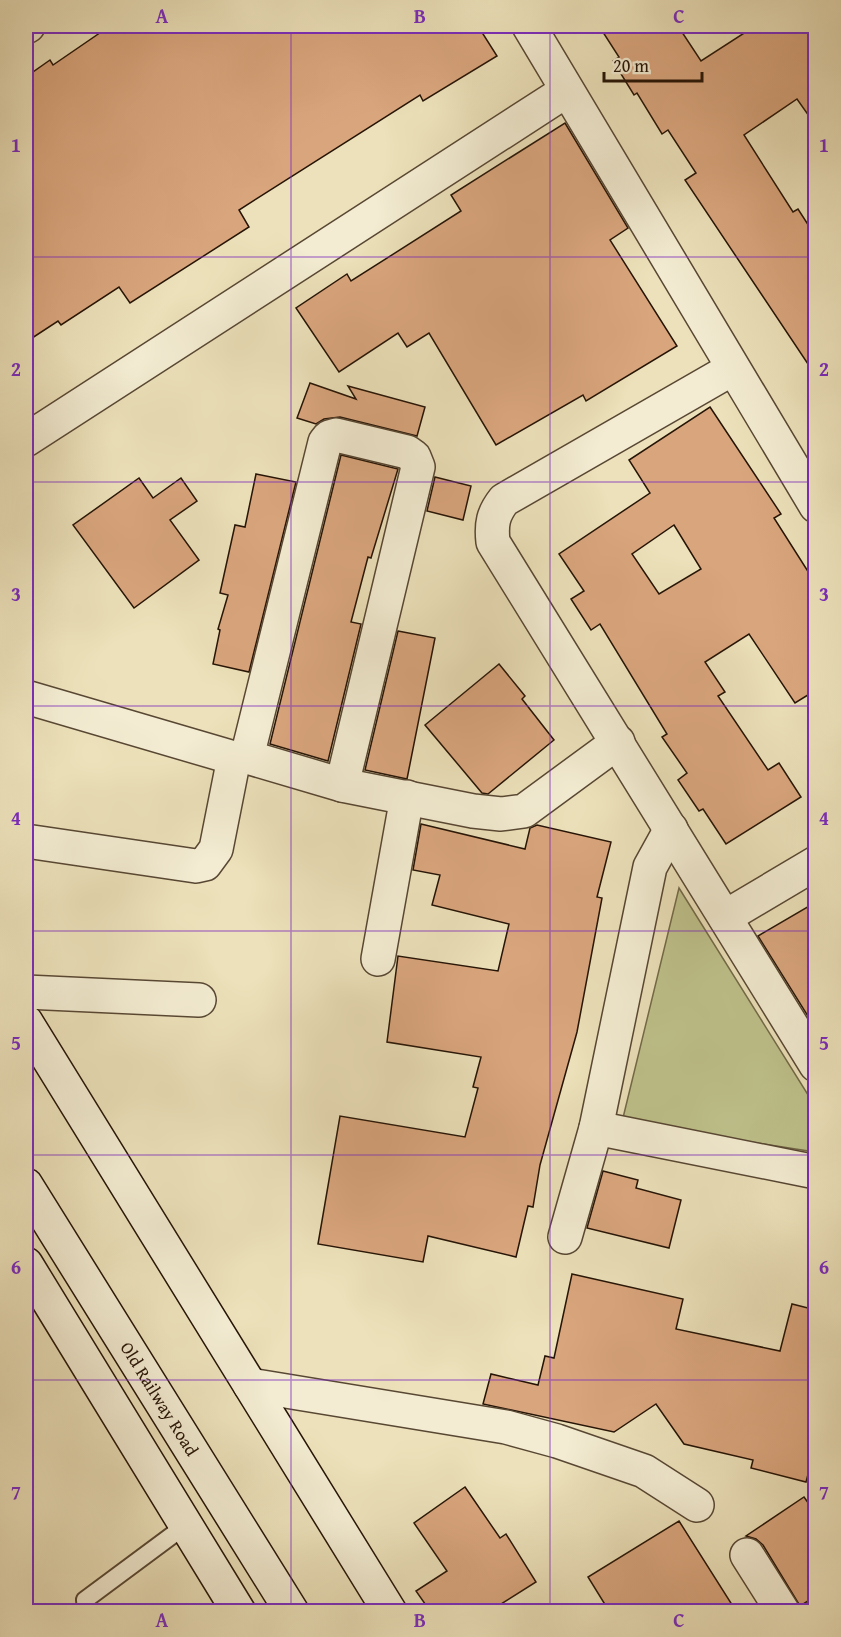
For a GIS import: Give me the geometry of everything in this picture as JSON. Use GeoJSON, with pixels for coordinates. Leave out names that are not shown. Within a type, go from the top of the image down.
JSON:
{"type":"FeatureCollection","features":[{"type":"Feature","properties":{"kind":"street"},"geometry":{"type":"LineString","coordinates":[[529,26],[732,369],[814,501]]}},
{"type":"Feature","properties":{"kind":"street"},"geometry":{"type":"LineString","coordinates":[[26,440],[566,91]]}},
{"type":"Feature","properties":{"kind":"street"},"geometry":{"type":"LineString","coordinates":[[732,369],[504,500],[495,512],[491,526],[493,542],[816,1065]]}},
{"type":"Feature","properties":{"kind":"street"},"geometry":{"type":"LineString","coordinates":[[26,841],[189,866],[205,864],[216,849],[325,442],[328,437],[336,435],[407,452],[414,458],[418,467],[342,785]]}},
{"type":"Feature","properties":{"kind":"street"},"geometry":{"type":"LineString","coordinates":[[26,697],[342,785],[473,811],[501,814],[524,811],[618,741]]}},
{"type":"Feature","properties":{"kind":"street"},"geometry":{"type":"LineString","coordinates":[[378,959],[407,797]]}},
{"type":"Feature","properties":{"kind":"street"},"geometry":{"type":"LineString","coordinates":[[565,1237],[596,1128],[650,867],[671,829]]}},
{"type":"Feature","properties":{"kind":"street"},"geometry":{"type":"LineString","coordinates":[[725,917],[816,863]]}},
{"type":"Feature","properties":{"kind":"street"},"geometry":{"type":"LineString","coordinates":[[26,992],[199,1000]]}},
{"type":"Feature","properties":{"kind":"street"},"geometry":{"type":"LineString","coordinates":[[26,1022],[390,1611]]}},
{"type":"Feature","properties":{"kind":"street"},"geometry":{"type":"LineString","coordinates":[[596,1128],[816,1172]]}},
{"type":"Feature","properties":{"kind":"street","name":"Old Railway Road"},"geometry":{"type":"LineString","coordinates":[[26,1185],[292,1611]]}},
{"type":"Feature","properties":{"kind":"street"},"geometry":{"type":"LineString","coordinates":[[26,1264],[186,1525],[235,1610]]}},
{"type":"Feature","properties":{"kind":"street"},"geometry":{"type":"LineString","coordinates":[[250,1385],[506,1428],[557,1441],[644,1471],[697,1505]]}},
{"type":"Feature","properties":{"kind":"street"},"geometry":{"type":"LineString","coordinates":[[747,1555],[783,1611]]}},
{"type":"Feature","properties":{"kind":"lane"},"geometry":{"type":"LineString","coordinates":[[86,1609],[86,1600],[186,1525]]}},
{"type":"Feature","properties":{"kind":"green space"},"geometry":{"type":"Polygon","coordinates":[[[679,888],[815,1106],[815,1152],[622,1122],[679,888]]]}},
{"type":"Feature","properties":{"kind":"building"},"geometry":{"type":"Polygon","coordinates":[[[110,26],[478,26],[497,56],[423,101],[420,95],[239,210],[249,227],[130,303],[119,287],[61,325],[58,321],[26,342],[26,77],[50,60],[53,65],[110,26]]]}},
{"type":"Feature","properties":{"kind":"building"},"geometry":{"type":"Polygon","coordinates":[[[599,26],[678,26],[701,61],[755,26],[816,26],[816,126],[797,99],[744,135],[793,212],[798,209],[816,237],[816,376],[685,180],[696,173],[668,130],[662,134],[637,93],[634,95],[613,61],[619,57],[599,26]]]}},
{"type":"Feature","properties":{"kind":"building"},"geometry":{"type":"Polygon","coordinates":[[[565,123],[628,228],[610,240],[677,346],[586,401],[583,395],[496,445],[429,333],[407,347],[398,333],[339,372],[296,308],[347,274],[351,281],[461,211],[451,195],[565,123]]]}},
{"type":"Feature","properties":{"kind":"building"},"geometry":{"type":"Polygon","coordinates":[[[310,383],[356,399],[348,386],[425,407],[417,436],[340,417],[324,419],[316,424],[297,418],[310,383]]]}},
{"type":"Feature","properties":{"kind":"building"},"geometry":{"type":"Polygon","coordinates":[[[710,407],[781,514],[774,518],[816,584],[816,690],[795,703],[749,634],[705,662],[725,692],[718,696],[768,770],[779,763],[801,797],[726,844],[703,809],[699,811],[678,780],[687,773],[662,737],[667,734],[600,624],[591,630],[571,599],[584,591],[559,554],[650,493],[629,460],[710,407]],[[674,525],[632,554],[659,594],[701,569],[674,525]]]}},
{"type":"Feature","properties":{"kind":"building"},"geometry":{"type":"Polygon","coordinates":[[[341,455],[398,469],[371,558],[368,557],[351,622],[361,624],[328,761],[270,744],[341,455]]]}},
{"type":"Feature","properties":{"kind":"building"},"geometry":{"type":"Polygon","coordinates":[[[256,474],[296,482],[249,672],[213,664],[220,630],[218,629],[228,595],[220,593],[235,525],[245,527],[256,474]]]}},
{"type":"Feature","properties":{"kind":"building"},"geometry":{"type":"Polygon","coordinates":[[[435,477],[471,486],[463,520],[427,511],[435,477]]]}},
{"type":"Feature","properties":{"kind":"building"},"geometry":{"type":"Polygon","coordinates":[[[139,478],[153,498],[181,478],[197,501],[170,520],[199,560],[134,608],[73,525],[139,478]]]}},
{"type":"Feature","properties":{"kind":"building"},"geometry":{"type":"Polygon","coordinates":[[[398,631],[435,638],[407,779],[365,770],[398,631]]]}},
{"type":"Feature","properties":{"kind":"building"},"geometry":{"type":"Polygon","coordinates":[[[499,664],[525,696],[522,699],[554,740],[488,794],[482,793],[425,725],[499,664]]]}},
{"type":"Feature","properties":{"kind":"building"},"geometry":{"type":"Polygon","coordinates":[[[421,824],[525,849],[530,828],[537,825],[611,842],[597,897],[602,898],[577,1032],[540,1165],[533,1207],[528,1206],[516,1257],[428,1236],[423,1262],[318,1244],[340,1116],[465,1137],[478,1088],[473,1087],[481,1057],[387,1042],[398,956],[498,971],[509,924],[432,905],[440,875],[413,870],[421,824]]]}},
{"type":"Feature","properties":{"kind":"building"},"geometry":{"type":"Polygon","coordinates":[[[816,902],[816,1029],[758,936],[816,902]]]}},
{"type":"Feature","properties":{"kind":"building"},"geometry":{"type":"Polygon","coordinates":[[[603,1171],[638,1180],[636,1188],[681,1200],[669,1248],[587,1228],[603,1171]]]}},
{"type":"Feature","properties":{"kind":"building"},"geometry":{"type":"Polygon","coordinates":[[[572,1274],[683,1299],[676,1329],[780,1351],[792,1304],[816,1310],[816,1444],[806,1482],[751,1468],[753,1460],[684,1444],[656,1404],[614,1432],[483,1404],[491,1374],[538,1385],[545,1356],[554,1358],[572,1274]]]}},
{"type":"Feature","properties":{"kind":"building"},"geometry":{"type":"Polygon","coordinates":[[[465,1487],[500,1538],[506,1534],[536,1582],[490,1611],[430,1611],[416,1591],[447,1571],[414,1523],[465,1487]]]}},
{"type":"Feature","properties":{"kind":"building"},"geometry":{"type":"Polygon","coordinates":[[[804,1497],[816,1514],[816,1596],[800,1606],[763,1545],[756,1539],[746,1536],[804,1497]]]}},
{"type":"Feature","properties":{"kind":"building"},"geometry":{"type":"Polygon","coordinates":[[[679,1521],[736,1611],[609,1611],[588,1577],[679,1521]]]}}]}
